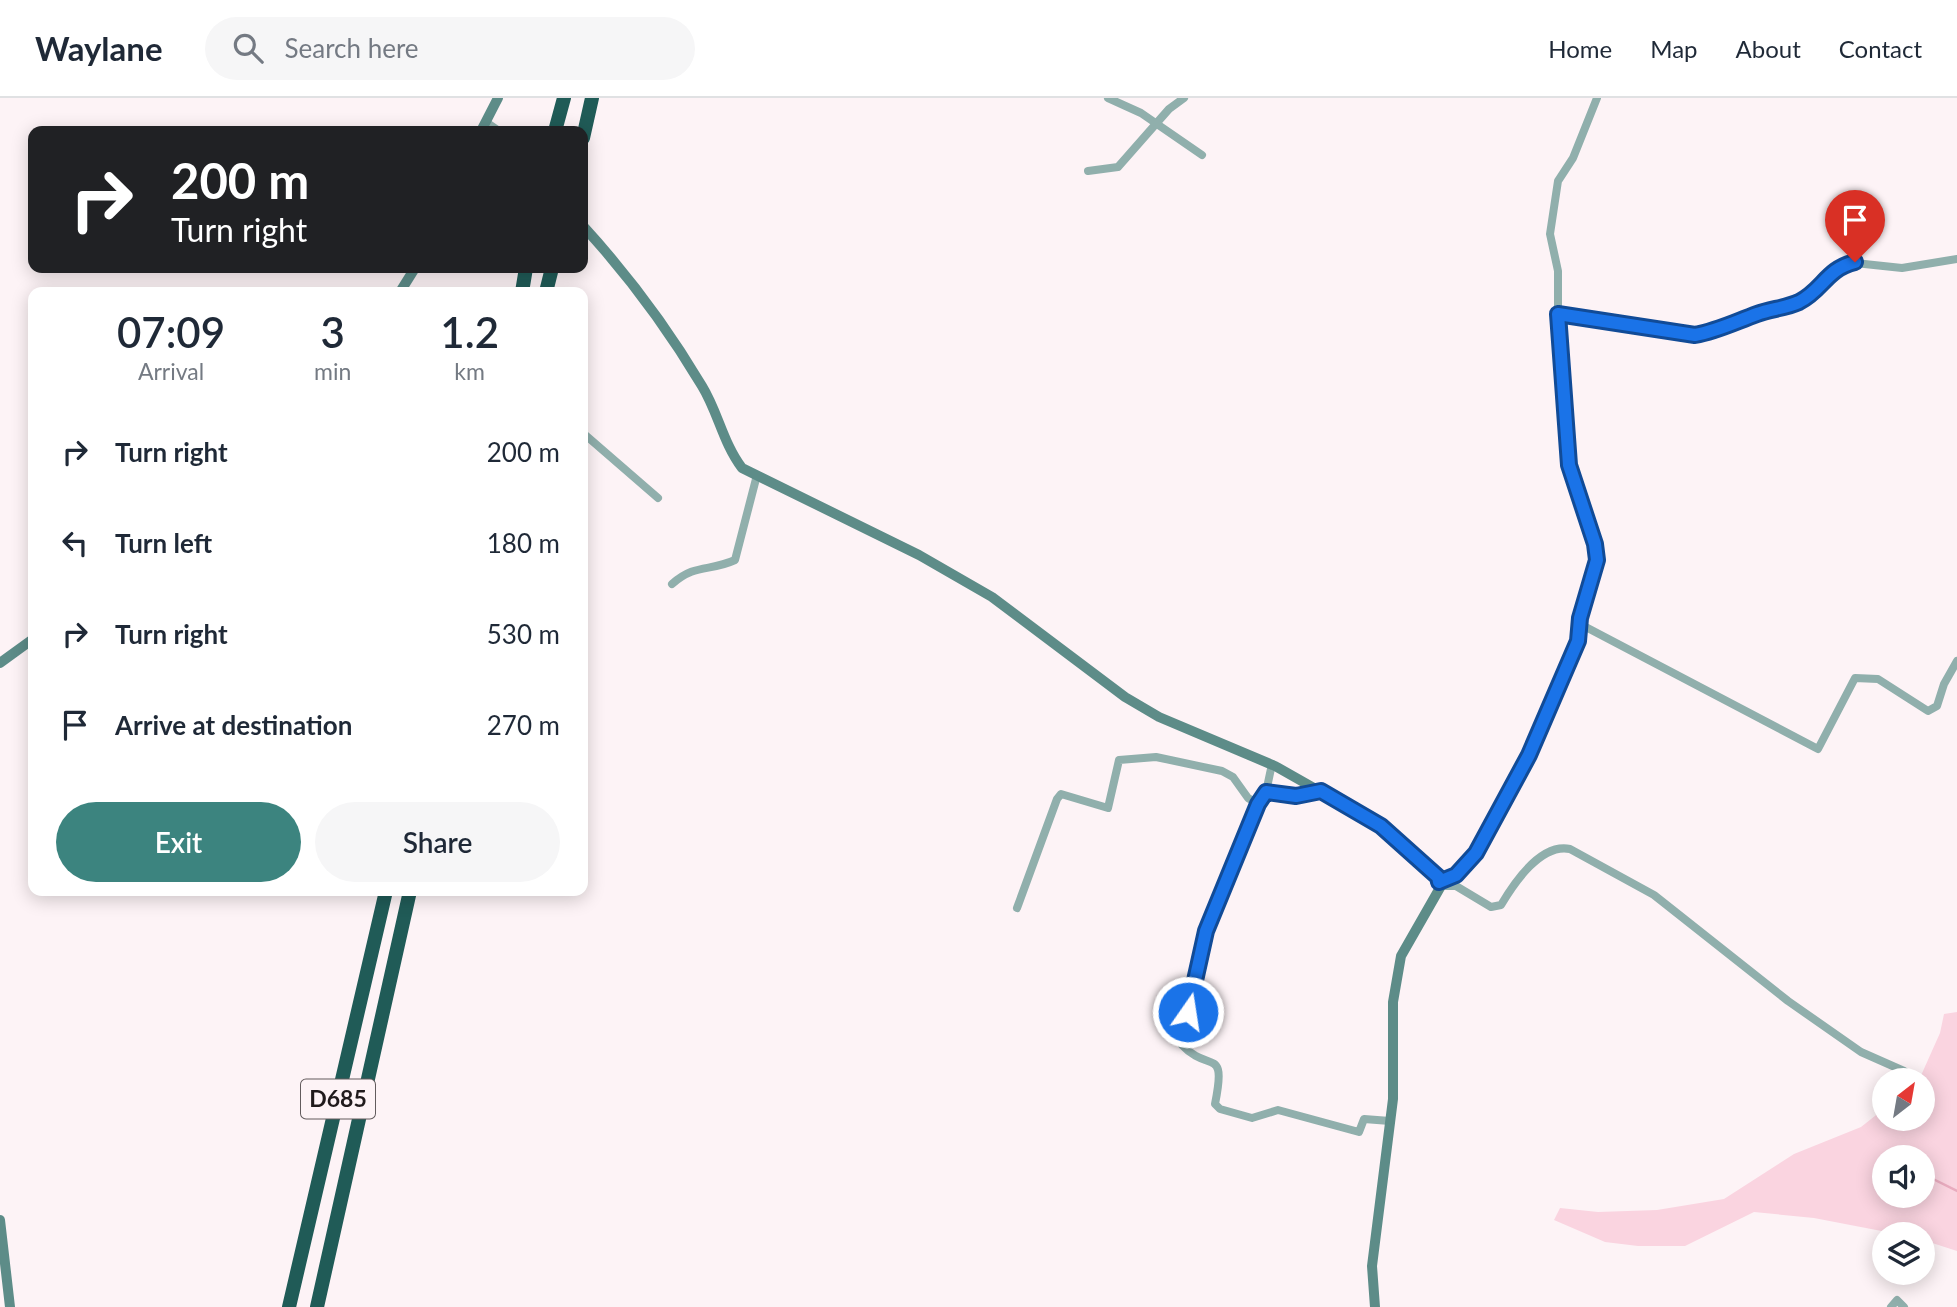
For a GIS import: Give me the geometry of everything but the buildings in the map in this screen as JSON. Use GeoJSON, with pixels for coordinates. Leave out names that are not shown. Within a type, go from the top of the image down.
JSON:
{"type":"FeatureCollection","features":[{"type":"Feature","properties":{"kind":"highway"},"geometry":{"type":"LineString","coordinates":[[556,126],[564,98]]}},
{"type":"Feature","properties":{"kind":"highway"},"geometry":{"type":"LineString","coordinates":[[586,126],[592,98]]}},
{"type":"Feature","properties":{"kind":"highway","name":"D685"},"geometry":{"type":"LineString","coordinates":[[289,1307],[385,896]]}},
{"type":"Feature","properties":{"kind":"highway","name":"D685"},"geometry":{"type":"LineString","coordinates":[[317,1307],[409,896]]}},
{"type":"Feature","properties":{"kind":"street"},"geometry":{"type":"LineString","coordinates":[[484,126],[498,98]]}},
{"type":"Feature","properties":{"kind":"street"},"geometry":{"type":"LineString","coordinates":[[1108,98],[1156,123],[1202,155]]}},
{"type":"Feature","properties":{"kind":"street"},"geometry":{"type":"LineString","coordinates":[[1088,171],[1118,167],[1156,123],[1184,98]]}},
{"type":"Feature","properties":{"kind":"street"},"geometry":{"type":"LineString","coordinates":[[1375,1307],[1372,1266],[1390,1121],[1393,1002],[1401,956],[1440,884],[1467,866],[1495,824],[1578,641],[1597,560],[1595,544],[1569,465],[1558,314],[1558,271],[1550,234],[1558,181],[1573,158],[1597,98]]}},
{"type":"Feature","properties":{"kind":"street"},"geometry":{"type":"LineString","coordinates":[[588,232],[669,333],[704,389],[731,454],[742,468],[919,555],[992,597],[1125,697],[1159,717],[1272,764],[1381,826],[1438,877],[1440,884]]}},
{"type":"Feature","properties":{"kind":"street"},"geometry":{"type":"LineString","coordinates":[[1558,314],[1695,335],[1717,331],[1757,314],[1797,303],[1812,294],[1841,266],[1855,262],[1902,268],[1957,259]]}},
{"type":"Feature","properties":{"kind":"street"},"geometry":{"type":"LineString","coordinates":[[588,437],[658,498]]}},
{"type":"Feature","properties":{"kind":"street"},"geometry":{"type":"LineString","coordinates":[[672,584],[687,570],[724,565],[734,559],[757,475]]}},
{"type":"Feature","properties":{"kind":"street"},"geometry":{"type":"LineString","coordinates":[[1580,624],[1818,749],[1855,678],[1878,679],[1928,711],[1937,706],[1944,684],[1957,661]]}},
{"type":"Feature","properties":{"kind":"street"},"geometry":{"type":"LineString","coordinates":[[0,663],[28,643]]}},
{"type":"Feature","properties":{"kind":"street"},"geometry":{"type":"LineString","coordinates":[[1017,908],[1057,799],[1061,794],[1108,808],[1119,760],[1156,757],[1222,771],[1258,804]]}},
{"type":"Feature","properties":{"kind":"street"},"geometry":{"type":"LineString","coordinates":[[1272,764],[1266,792],[1258,804],[1206,931],[1182,1045],[1217,1065],[1221,1071],[1215,1104],[1220,1110],[1252,1118],[1278,1110],[1359,1132],[1364,1119],[1390,1121]]}},
{"type":"Feature","properties":{"kind":"street"},"geometry":{"type":"LineString","coordinates":[[1266,792],[1296,796],[1321,791]]}},
{"type":"Feature","properties":{"kind":"street"},"geometry":{"type":"LineString","coordinates":[[1440,884],[1456,886],[1491,907],[1501,905],[1522,872],[1553,850],[1561,847],[1570,849],[1654,895],[1788,1001],[1861,1052],[1897,1068]]}},
{"type":"Feature","properties":{"kind":"street"},"geometry":{"type":"LineString","coordinates":[[0,1220],[10,1307]]}},
{"type":"Feature","properties":{"kind":"street"},"geometry":{"type":"LineString","coordinates":[[1891,1307],[1897,1300],[1904,1307]]}},
{"type":"Feature","properties":{"kind":"shaded area"},"geometry":{"type":"Polygon","coordinates":[[[1957,1012],[1957,1251],[1935,1244],[1935,1222],[1872,1222],[1872,1229],[1814,1218],[1754,1212],[1685,1246],[1638,1246],[1605,1242],[1554,1220],[1560,1208],[1598,1212],[1657,1210],[1724,1199],[1794,1154],[1861,1127],[1872,1118],[1872,1131],[1935,1131],[1936,1068],[1924,1068],[1940,1033],[1944,1014],[1957,1012]]]}},
{"type":"Feature","properties":{"kind":"waterway"},"geometry":{"type":"LineString","coordinates":[[1935,1180],[1957,1191]]}},
{"type":"Feature","properties":{"kind":"route"},"geometry":{"type":"LineString","coordinates":[[1188,1012],[1206,931],[1224,893],[1230,871],[1241,852],[1258,804],[1266,792],[1296,796],[1321,791],[1381,826],[1438,877],[1439,882],[1456,875],[1467,866],[1495,824],[1529,755],[1578,641],[1580,618],[1597,560],[1595,544],[1569,465],[1558,314],[1695,335],[1717,331],[1757,314],[1797,303],[1812,294],[1829,274],[1841,266],[1855,262]]}}]}
